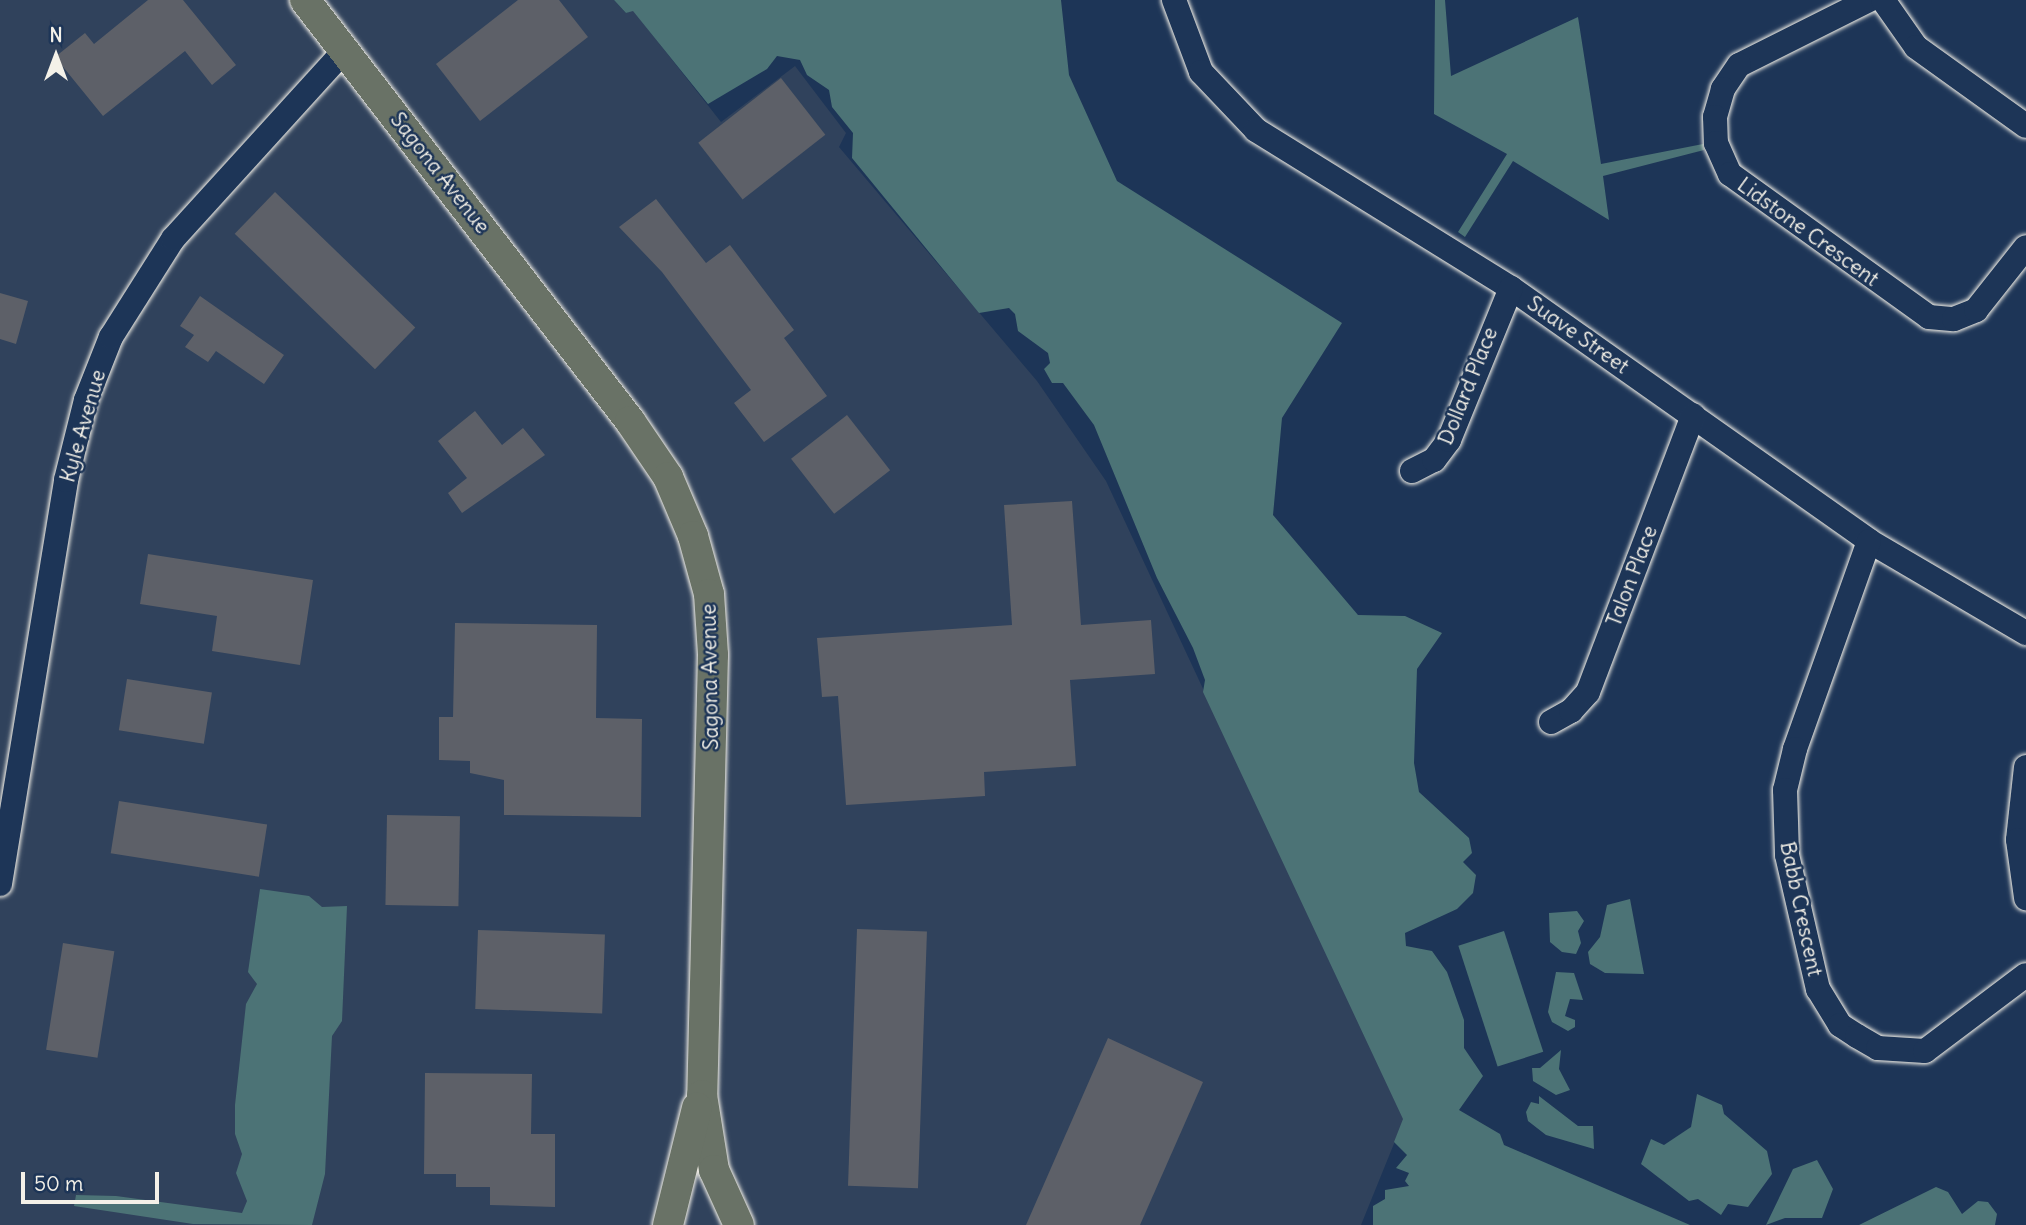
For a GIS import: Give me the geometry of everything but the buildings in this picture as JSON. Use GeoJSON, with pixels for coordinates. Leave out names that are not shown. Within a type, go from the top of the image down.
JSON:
{"type":"FeatureCollection","features":[{"type":"Feature","properties":{"kind":"main road","name":"Sagona Avenue"},"geometry":{"type":"LineString","coordinates":[[305,0],[631,421],[668,477],[693,536],[709,594],[713,655],[702,1095],[714,1170],[739,1225]]}},
{"type":"Feature","properties":{"kind":"main road"},"geometry":{"type":"LineString","coordinates":[[668,1225],[702,1095]]}},
{"type":"Feature","properties":{"kind":"street","name":"Suave Street"},"geometry":{"type":"LineString","coordinates":[[1174,0],[1201,72],[1241,119],[1511,288],[1869,541],[2026,633]]}},
{"type":"Feature","properties":{"kind":"street","name":"Lidstone Crescent"},"geometry":{"type":"LineString","coordinates":[[1869,0],[1739,65],[1723,89],[1715,117],[1716,143],[1730,174],[1748,192],[1928,317],[1954,319],[1976,310],[2026,247]]}},
{"type":"Feature","properties":{"kind":"street"},"geometry":{"type":"LineString","coordinates":[[1883,0],[1916,47],[2026,126]]}},
{"type":"Feature","properties":{"kind":"street","name":"Kyle Avenue"},"geometry":{"type":"LineString","coordinates":[[0,884],[66,480],[83,409],[106,347],[173,239],[345,50]]}},
{"type":"Feature","properties":{"kind":"street","name":"Dollard Place"},"geometry":{"type":"LineString","coordinates":[[1412,471],[1434,460],[1449,440],[1511,288]]}},
{"type":"Feature","properties":{"kind":"street","name":"Talon Place"},"geometry":{"type":"LineString","coordinates":[[1551,722],[1571,711],[1588,692],[1693,415]]}},
{"type":"Feature","properties":{"kind":"street","name":"Babb Crescent"},"geometry":{"type":"LineString","coordinates":[[1869,541],[1795,749],[1785,790],[1787,855],[1818,989],[1840,1025],[1857,1036],[1878,1048],[1925,1051],[2026,975]]}},
{"type":"Feature","properties":{"kind":"street"},"geometry":{"type":"LineString","coordinates":[[2026,767],[2018,840],[2026,898]]}},
{"type":"Feature","properties":{"kind":"shaded area"},"geometry":{"type":"Polygon","coordinates":[[[0,0],[614,0],[626,13],[633,10],[721,122],[795,66],[846,133],[839,147],[1037,381],[1106,481],[1404,1119],[1361,1225],[0,1225],[0,0]]]}},
{"type":"Feature","properties":{"kind":"green space"},"geometry":{"type":"Polygon","coordinates":[[[614,0],[1061,0],[1069,75],[1117,181],[1342,323],[1282,418],[1273,515],[1358,615],[1405,616],[1442,633],[1417,669],[1414,763],[1419,792],[1469,838],[1472,853],[1463,862],[1476,875],[1473,893],[1457,909],[1405,933],[1406,946],[1432,951],[1447,972],[1464,1020],[1464,1048],[1483,1076],[1459,1110],[1500,1134],[1504,1145],[1690,1225],[1373,1225],[1373,1206],[1385,1199],[1385,1190],[1409,1186],[1405,1181],[1409,1173],[1396,1168],[1407,1155],[1394,1142],[1403,1119],[1203,692],[1205,680],[1193,648],[1157,578],[1094,425],[1063,383],[1052,383],[1044,369],[1050,363],[1048,353],[1018,331],[1015,314],[1009,308],[979,313],[852,158],[853,133],[832,107],[829,90],[807,75],[800,60],[777,56],[767,69],[708,104],[633,11],[626,13],[614,0]]]}},
{"type":"Feature","properties":{"kind":"green space"},"geometry":{"type":"Polygon","coordinates":[[[1435,0],[1445,0],[1451,76],[1578,17],[1601,164],[1703,144],[1704,150],[1603,176],[1609,220],[1513,161],[1465,237],[1458,232],[1507,154],[1434,114],[1435,0]]]}},
{"type":"Feature","properties":{"kind":"green space"},"geometry":{"type":"Polygon","coordinates":[[[260,889],[309,896],[322,907],[347,906],[342,1021],[332,1036],[325,1174],[312,1225],[193,1224],[74,1206],[76,1195],[116,1196],[242,1213],[247,1201],[236,1173],[242,1154],[235,1134],[235,1105],[246,1004],[257,984],[248,972],[260,889]]]}},
{"type":"Feature","properties":{"kind":"green space"},"geometry":{"type":"Polygon","coordinates":[[[1630,899],[1644,974],[1605,973],[1590,964],[1588,952],[1600,937],[1607,905],[1630,899]]]}},
{"type":"Feature","properties":{"kind":"green space"},"geometry":{"type":"Polygon","coordinates":[[[1577,911],[1584,921],[1578,931],[1581,943],[1576,954],[1562,952],[1550,942],[1549,913],[1577,911]]]}},
{"type":"Feature","properties":{"kind":"green space"},"geometry":{"type":"Polygon","coordinates":[[[1504,931],[1543,1052],[1498,1067],[1458,946],[1504,931]]]}},
{"type":"Feature","properties":{"kind":"green space"},"geometry":{"type":"Polygon","coordinates":[[[1556,972],[1574,973],[1583,1000],[1570,999],[1565,1016],[1575,1020],[1575,1027],[1568,1031],[1552,1022],[1548,1012],[1556,972]]]}},
{"type":"Feature","properties":{"kind":"green space"},"geometry":{"type":"Polygon","coordinates":[[[1561,1050],[1559,1069],[1570,1090],[1556,1095],[1533,1081],[1532,1068],[1540,1068],[1561,1050]]]}},
{"type":"Feature","properties":{"kind":"green space"},"geometry":{"type":"Polygon","coordinates":[[[1697,1094],[1722,1105],[1724,1114],[1767,1151],[1772,1174],[1748,1207],[1728,1204],[1721,1215],[1698,1199],[1689,1201],[1641,1164],[1651,1139],[1664,1145],[1691,1127],[1697,1094]]]}},
{"type":"Feature","properties":{"kind":"green space"},"geometry":{"type":"Polygon","coordinates":[[[1539,1096],[1578,1126],[1593,1126],[1594,1149],[1546,1135],[1528,1121],[1526,1112],[1531,1102],[1539,1104],[1539,1096]]]}},
{"type":"Feature","properties":{"kind":"green space"},"geometry":{"type":"Polygon","coordinates":[[[1817,1160],[1833,1189],[1822,1218],[1785,1218],[1766,1225],[1793,1169],[1817,1160]]]}},
{"type":"Feature","properties":{"kind":"green space"},"geometry":{"type":"Polygon","coordinates":[[[1936,1187],[1948,1192],[1962,1214],[1978,1201],[1988,1202],[1997,1214],[1995,1225],[1859,1225],[1936,1187]]]}}]}
